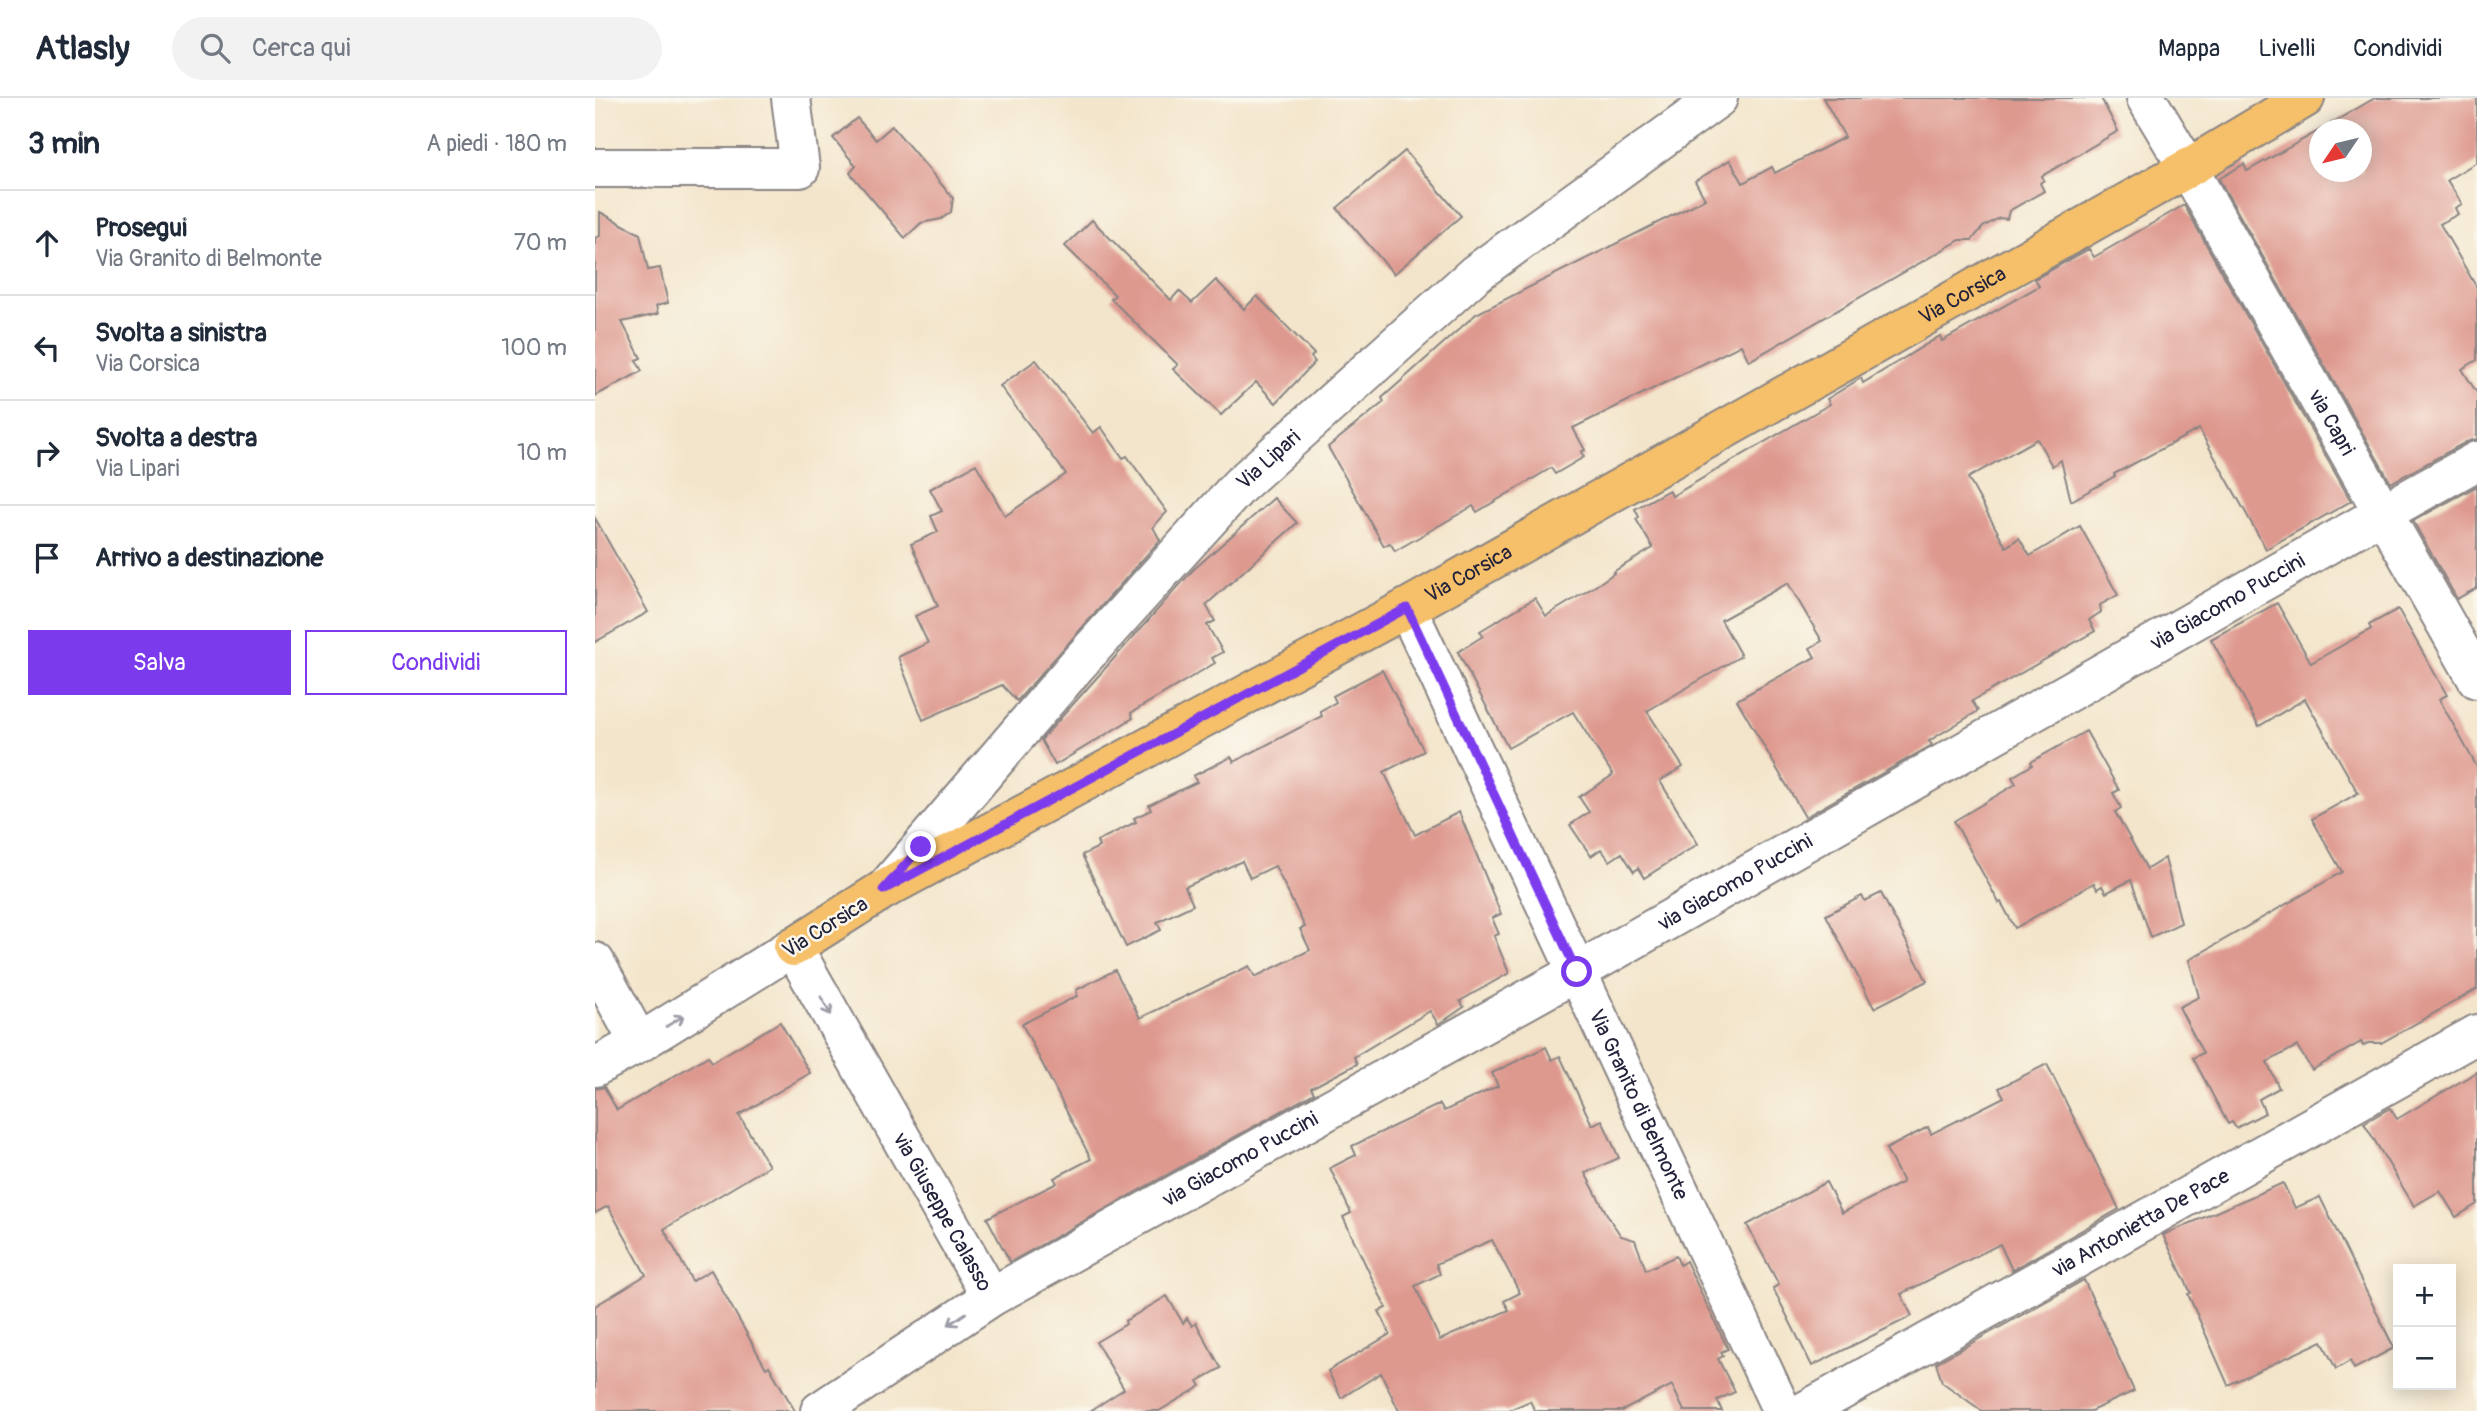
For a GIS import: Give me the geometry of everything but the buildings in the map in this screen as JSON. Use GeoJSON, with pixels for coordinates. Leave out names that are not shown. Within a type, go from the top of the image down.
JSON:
{"type":"FeatureCollection","features":[{"type":"Feature","properties":{"kind":"main road","name":"Via Corsica"},"geometry":{"type":"LineString","coordinates":[[793,947],[883,890],[1407,608],[2188,168],[2305,98]]}},
{"type":"Feature","properties":{"kind":"street"},"geometry":{"type":"LineString","coordinates":[[595,169],[800,167],[791,98]]}},
{"type":"Feature","properties":{"kind":"street","name":"Via Lipari"},"geometry":{"type":"LineString","coordinates":[[883,890],[1076,666],[1239,486],[1475,274],[1718,98]]}},
{"type":"Feature","properties":{"kind":"street","name":"via Capri"},"geometry":{"type":"LineString","coordinates":[[2146,98],[2477,679]]}},
{"type":"Feature","properties":{"kind":"street","name":"via Giacomo Puccini"},"geometry":{"type":"LineString","coordinates":[[991,1297],[1577,972],[2477,461]]}},
{"type":"Feature","properties":{"kind":"street","name":"Via Granito di Belmonte"},"geometry":{"type":"LineString","coordinates":[[1407,608],[1782,1411]]}},
{"type":"Feature","properties":{"kind":"street","name":"Via Corsica"},"geometry":{"type":"LineString","coordinates":[[595,1067],[639,1043],[793,947]]}},
{"type":"Feature","properties":{"kind":"street","name":"via Giuseppe Calasso"},"geometry":{"type":"LineString","coordinates":[[793,947],[991,1297],[820,1411]]}},
{"type":"Feature","properties":{"kind":"street"},"geometry":{"type":"LineString","coordinates":[[595,962],[639,1043]]}},
{"type":"Feature","properties":{"kind":"street","name":"via Antonietta De Pace"},"geometry":{"type":"LineString","coordinates":[[1805,1411],[2477,1034]]}},
{"type":"Feature","properties":{"kind":"route"},"geometry":{"type":"LineString","coordinates":[[921,847],[883,890],[1407,608],[1577,972]]}}]}
